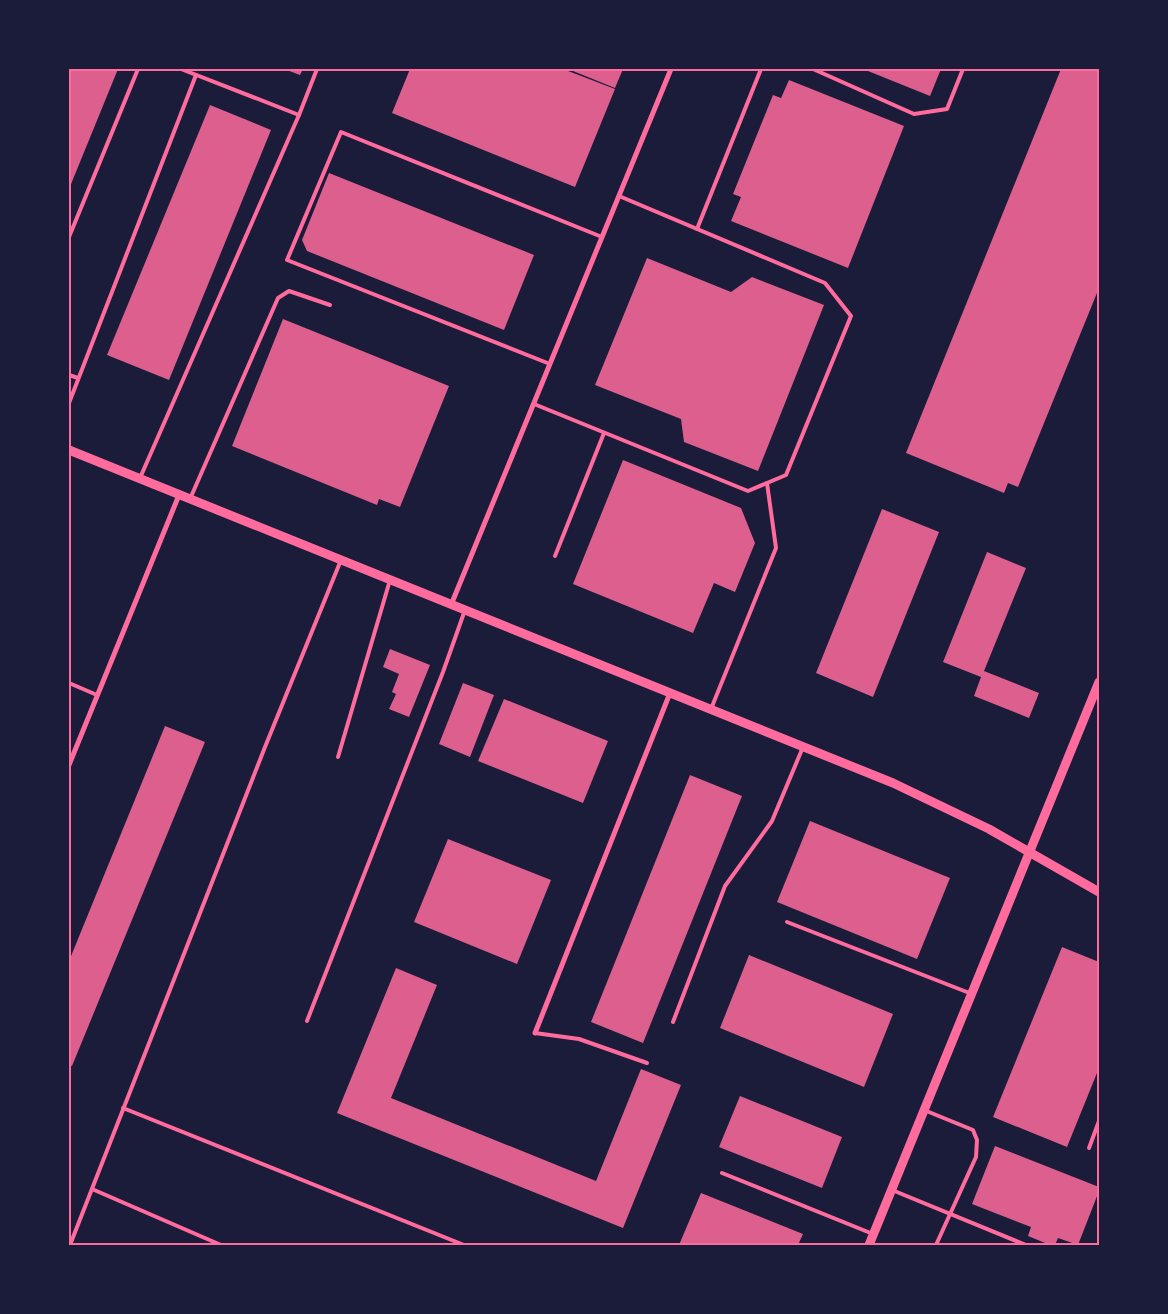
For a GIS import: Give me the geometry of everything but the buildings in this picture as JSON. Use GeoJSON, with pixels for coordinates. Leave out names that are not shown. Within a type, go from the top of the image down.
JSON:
{"type":"FeatureCollection","features":[{"type":"Feature","properties":{"kind":"street"},"geometry":{"type":"LineString","coordinates":[[451,605],[671,69]]}},
{"type":"Feature","properties":{"kind":"street"},"geometry":{"type":"LineString","coordinates":[[69,450],[894,783],[989,829],[1099,892]]}},
{"type":"Feature","properties":{"kind":"street"},"geometry":{"type":"LineString","coordinates":[[69,765],[179,495]]}},
{"type":"Feature","properties":{"kind":"street"},"geometry":{"type":"LineString","coordinates":[[869,1245],[1099,682]]}},
{"type":"Feature","properties":{"kind":"street"},"geometry":{"type":"LineString","coordinates":[[535,1033],[670,693]]}},
{"type":"Feature","properties":{"kind":"lane"},"geometry":{"type":"LineString","coordinates":[[69,237],[138,69]]}},
{"type":"Feature","properties":{"kind":"lane"},"geometry":{"type":"LineString","coordinates":[[181,69],[298,115]]}},
{"type":"Feature","properties":{"kind":"lane"},"geometry":{"type":"LineString","coordinates":[[140,479],[317,69]]}},
{"type":"Feature","properties":{"kind":"lane"},"geometry":{"type":"LineString","coordinates":[[696,229],[761,69]]}},
{"type":"Feature","properties":{"kind":"lane"},"geometry":{"type":"LineString","coordinates":[[813,69],[914,114],[946,108],[963,69]]}},
{"type":"Feature","properties":{"kind":"lane"},"geometry":{"type":"LineString","coordinates":[[69,403],[196,75]]}},
{"type":"Feature","properties":{"kind":"lane"},"geometry":{"type":"LineString","coordinates":[[550,364],[287,260],[341,132],[602,237]]}},
{"type":"Feature","properties":{"kind":"lane"},"geometry":{"type":"LineString","coordinates":[[534,404],[748,491],[786,475],[851,316],[826,283],[619,196]]}},
{"type":"Feature","properties":{"kind":"lane"},"geometry":{"type":"LineString","coordinates":[[190,499],[278,298],[289,291],[330,305]]}},
{"type":"Feature","properties":{"kind":"lane"},"geometry":{"type":"LineString","coordinates":[[69,375],[78,378]]}},
{"type":"Feature","properties":{"kind":"lane"},"geometry":{"type":"LineString","coordinates":[[555,556],[604,433]]}},
{"type":"Feature","properties":{"kind":"lane"},"geometry":{"type":"LineString","coordinates":[[711,709],[776,548],[767,483]]}},
{"type":"Feature","properties":{"kind":"lane"},"geometry":{"type":"LineString","coordinates":[[70,1245],[265,748],[341,560]]}},
{"type":"Feature","properties":{"kind":"lane"},"geometry":{"type":"LineString","coordinates":[[338,757],[390,580]]}},
{"type":"Feature","properties":{"kind":"lane"},"geometry":{"type":"LineString","coordinates":[[307,1021],[465,610]]}},
{"type":"Feature","properties":{"kind":"lane"},"geometry":{"type":"LineString","coordinates":[[69,683],[97,695]]}},
{"type":"Feature","properties":{"kind":"lane"},"geometry":{"type":"LineString","coordinates":[[673,1022],[725,886],[772,821],[803,747]]}},
{"type":"Feature","properties":{"kind":"lane"},"geometry":{"type":"LineString","coordinates":[[787,922],[972,994]]}},
{"type":"Feature","properties":{"kind":"lane"},"geometry":{"type":"LineString","coordinates":[[535,1033],[579,1039],[647,1063]]}},
{"type":"Feature","properties":{"kind":"lane"},"geometry":{"type":"LineString","coordinates":[[124,1108],[464,1245]]}},
{"type":"Feature","properties":{"kind":"lane"},"geometry":{"type":"LineString","coordinates":[[924,1110],[973,1130],[977,1140],[976,1157],[936,1245]]}},
{"type":"Feature","properties":{"kind":"lane"},"geometry":{"type":"LineString","coordinates":[[1089,1148],[1099,1121]]}},
{"type":"Feature","properties":{"kind":"lane"},"geometry":{"type":"LineString","coordinates":[[722,1173],[874,1234]]}},
{"type":"Feature","properties":{"kind":"lane"},"geometry":{"type":"LineString","coordinates":[[92,1189],[222,1245]]}},
{"type":"Feature","properties":{"kind":"lane"},"geometry":{"type":"LineString","coordinates":[[892,1190],[1026,1245]]}}]}
